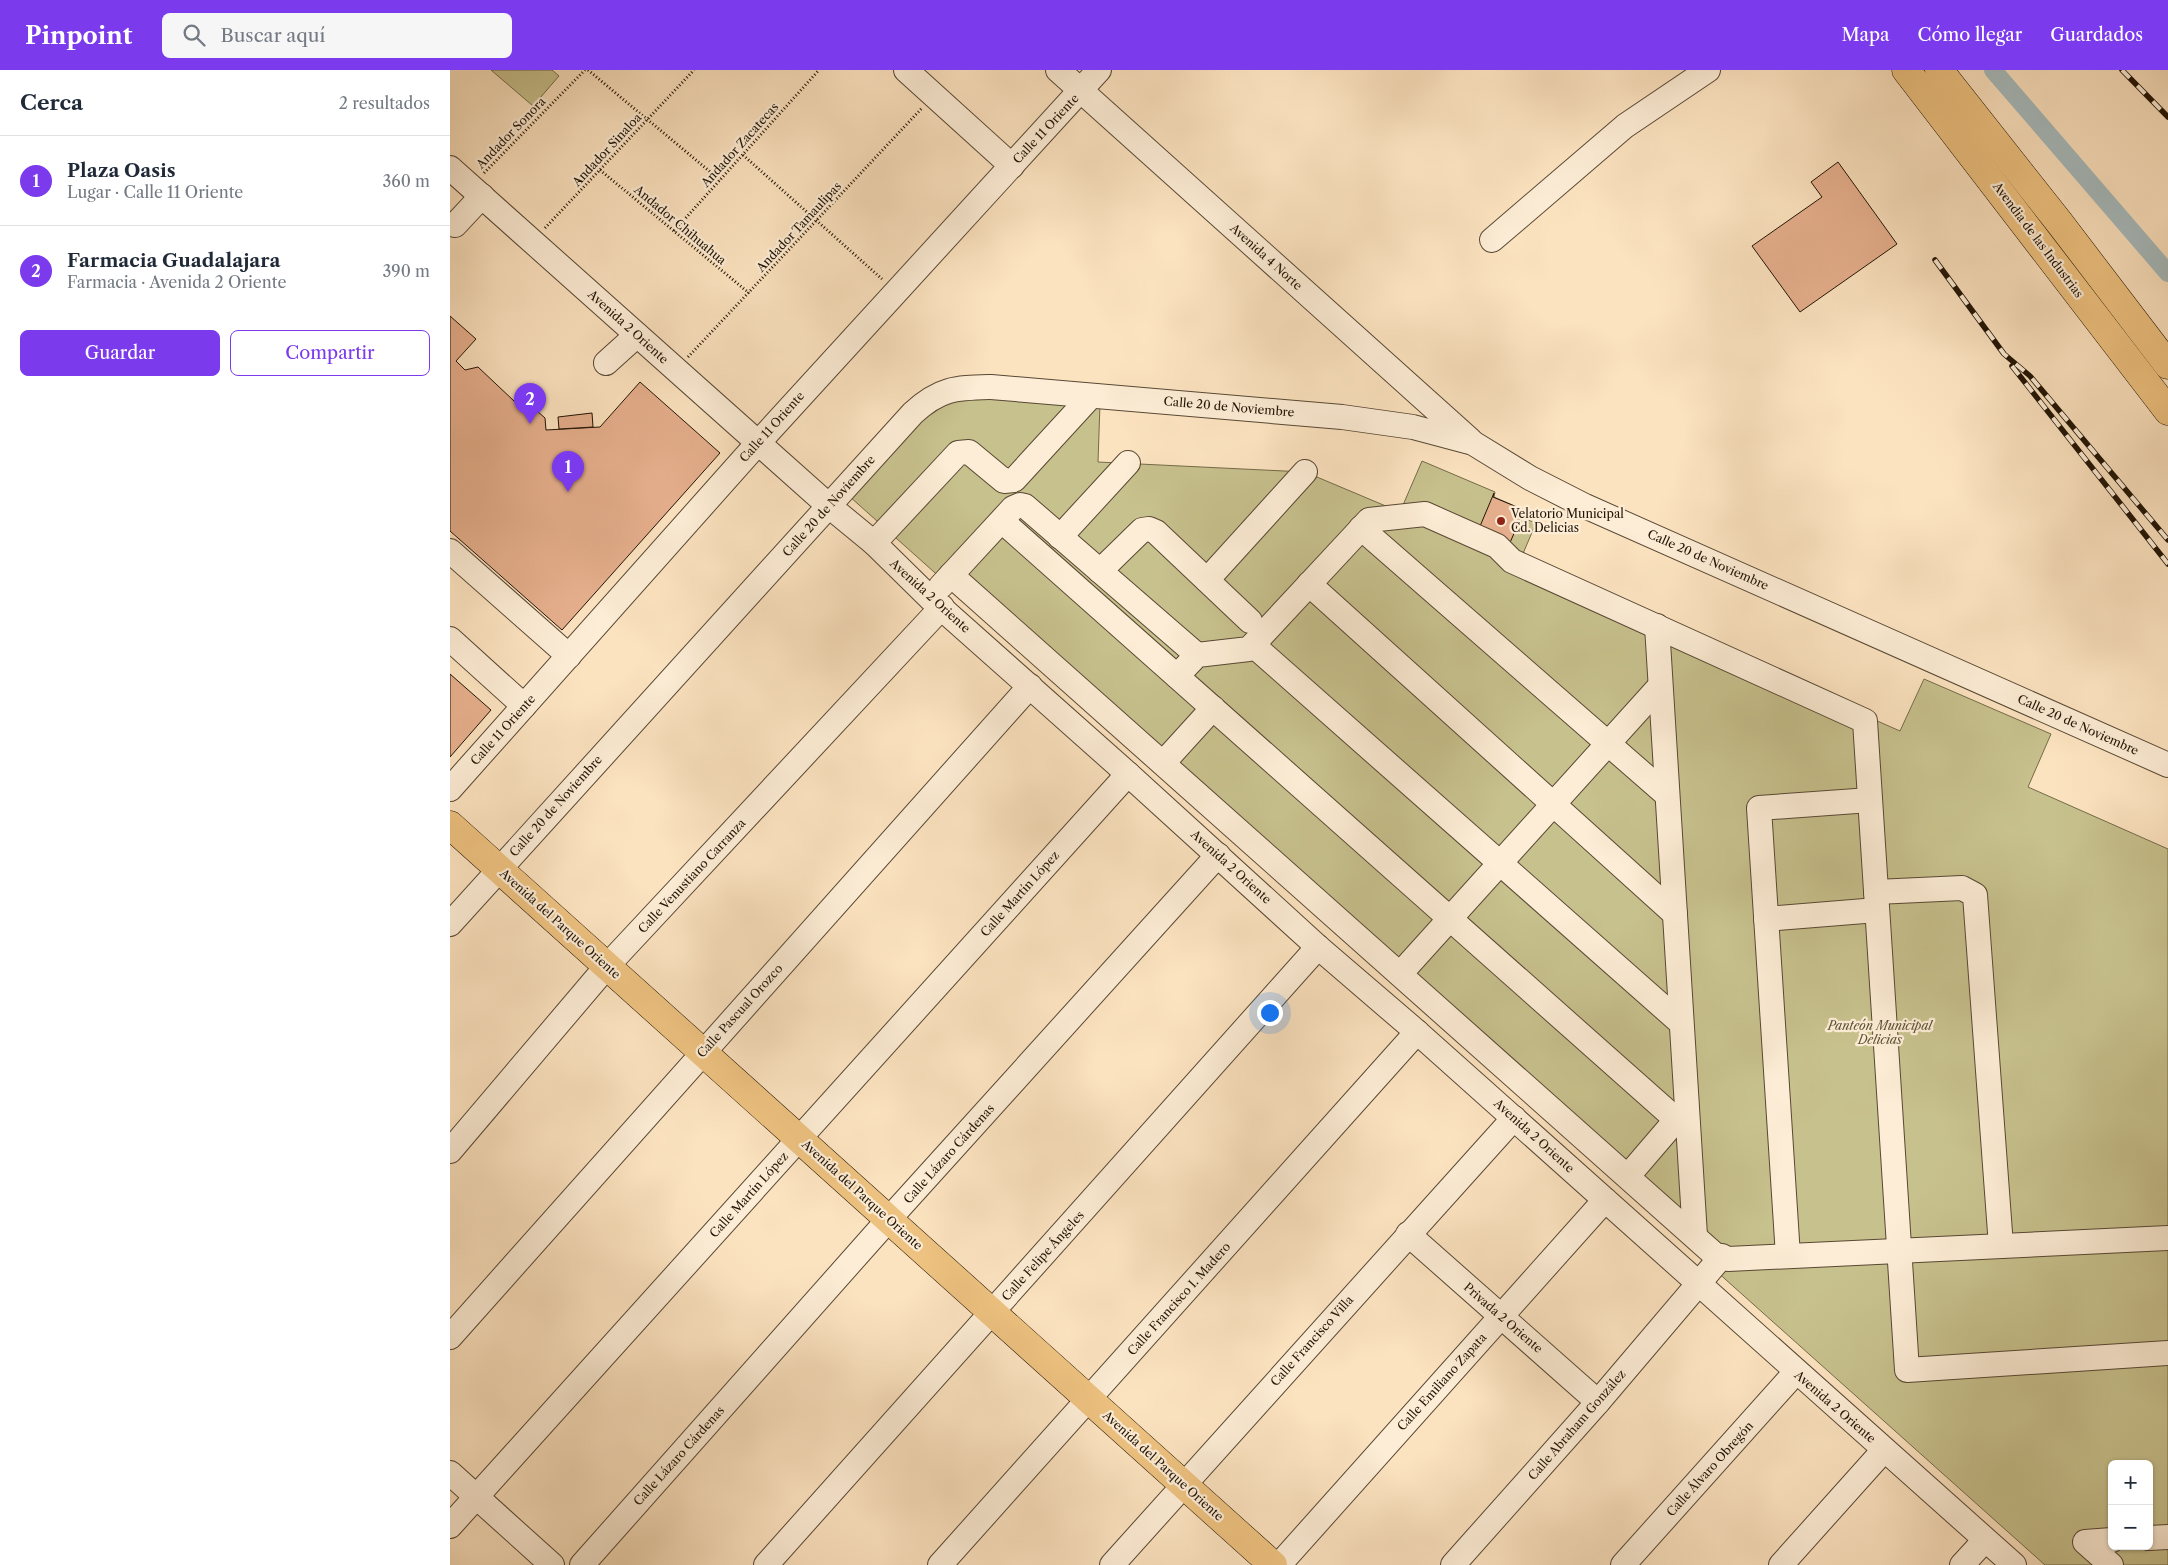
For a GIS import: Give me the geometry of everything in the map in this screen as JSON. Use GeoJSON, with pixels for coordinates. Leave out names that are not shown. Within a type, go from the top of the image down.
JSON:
{"type":"FeatureCollection","features":[{"type":"Feature","properties":{"kind":"main road","name":"Avendia de las Industrias"},"geometry":{"type":"LineString","coordinates":[[1906,70],[2168,411]]}},
{"type":"Feature","properties":{"kind":"main road"},"geometry":{"type":"LineString","coordinates":[[1939,70],[2060,222],[2168,365]]}},
{"type":"Feature","properties":{"kind":"main road","name":"Avenida del Parque Oriente"},"geometry":{"type":"LineString","coordinates":[[450,825],[1273,1565]]}},
{"type":"Feature","properties":{"kind":"street"},"geometry":{"type":"LineString","coordinates":[[906,70],[1012,166]]}},
{"type":"Feature","properties":{"kind":"street","name":"Avenida 4 Norte"},"geometry":{"type":"LineString","coordinates":[[1058,70],[1473,443]]}},
{"type":"Feature","properties":{"kind":"street","name":"Calle 11 Oriente"},"geometry":{"type":"LineString","coordinates":[[450,789],[758,443],[1099,70]]}},
{"type":"Feature","properties":{"kind":"street"},"geometry":{"type":"LineString","coordinates":[[1492,240],[1625,126],[1708,70]]}},
{"type":"Feature","properties":{"kind":"street","name":"Avenida 2 Oriente"},"geometry":{"type":"LineString","coordinates":[[450,168],[829,506],[874,543],[936,603],[1318,947],[1514,1118],[2014,1565]]}},
{"type":"Feature","properties":{"kind":"street"},"geometry":{"type":"LineString","coordinates":[[455,225],[476,191]]}},
{"type":"Feature","properties":{"kind":"street"},"geometry":{"type":"LineString","coordinates":[[606,363],[637,335]]}},
{"type":"Feature","properties":{"kind":"street","name":"Calle 20 de Noviembre"},"geometry":{"type":"LineString","coordinates":[[450,924],[913,414],[935,395],[946,391],[991,387],[1351,418],[1413,428],[1473,443],[1530,478],[1585,506],[2168,765]]}},
{"type":"Feature","properties":{"kind":"street"},"geometry":{"type":"LineString","coordinates":[[874,543],[958,453],[969,452],[1004,481],[1014,480],[1091,396]]}},
{"type":"Feature","properties":{"kind":"street"},"geometry":{"type":"LineString","coordinates":[[1128,463],[1060,537],[1197,655]]}},
{"type":"Feature","properties":{"kind":"street"},"geometry":{"type":"LineString","coordinates":[[1207,580],[1305,472]]}},
{"type":"Feature","properties":{"kind":"street","name":"Calle Venustiano Carranza"},"geometry":{"type":"LineString","coordinates":[[450,1151],[607,966],[936,603],[951,575],[1013,508],[1020,505],[1025,506],[1060,537]]}},
{"type":"Feature","properties":{"kind":"street"},"geometry":{"type":"LineString","coordinates":[[1177,676],[1197,655],[1249,649],[1369,520],[1425,514],[1496,546],[1512,561],[1865,721],[1907,1370],[2168,1353]]}},
{"type":"Feature","properties":{"kind":"street"},"geometry":{"type":"LineString","coordinates":[[1002,521],[1682,1125]]}},
{"type":"Feature","properties":{"kind":"street"},"geometry":{"type":"LineString","coordinates":[[1361,528],[1667,796]]}},
{"type":"Feature","properties":{"kind":"street"},"geometry":{"type":"LineString","coordinates":[[1100,571],[1142,530],[1149,529],[1156,532],[1250,621]]}},
{"type":"Feature","properties":{"kind":"street"},"geometry":{"type":"LineString","coordinates":[[453,558],[568,656]]}},
{"type":"Feature","properties":{"kind":"street"},"geometry":{"type":"LineString","coordinates":[[951,575],[1714,1254],[1728,1259],[2168,1238]]}},
{"type":"Feature","properties":{"kind":"street"},"geometry":{"type":"LineString","coordinates":[[1309,584],[1674,914]]}},
{"type":"Feature","properties":{"kind":"street"},"geometry":{"type":"LineString","coordinates":[[1657,626],[1681,1024],[1682,1125],[1695,1236]]}},
{"type":"Feature","properties":{"kind":"street"},"geometry":{"type":"LineString","coordinates":[[450,639],[524,706]]}},
{"type":"Feature","properties":{"kind":"street"},"geometry":{"type":"LineString","coordinates":[[1253,645],[1681,1024]]}},
{"type":"Feature","properties":{"kind":"street","name":"Calle Pascual Orozco"},"geometry":{"type":"LineString","coordinates":[[450,1336],[1030,686]]}},
{"type":"Feature","properties":{"kind":"street"},"geometry":{"type":"LineString","coordinates":[[1400,974],[1660,686]]}},
{"type":"Feature","properties":{"kind":"street"},"geometry":{"type":"LineString","coordinates":[[1163,764],[1213,708]]}},
{"type":"Feature","properties":{"kind":"street","name":"Calle Martín López"},"geometry":{"type":"LineString","coordinates":[[450,1526],[1128,774]]}},
{"type":"Feature","properties":{"kind":"street"},"geometry":{"type":"LineString","coordinates":[[1788,1256],[1759,808],[1870,800]]}},
{"type":"Feature","properties":{"kind":"street","name":"Calle Lázaro Cárdenas"},"geometry":{"type":"LineString","coordinates":[[582,1565],[890,1219],[1218,856]]}},
{"type":"Feature","properties":{"kind":"street"},"geometry":{"type":"LineString","coordinates":[[1766,919],[1962,888],[1975,895],[2001,1246]]}},
{"type":"Feature","properties":{"kind":"street","name":"Calle Felipe Ángeles"},"geometry":{"type":"LineString","coordinates":[[766,1565],[1318,947]]}},
{"type":"Feature","properties":{"kind":"street","name":"Calle Francisco I. Madero"},"geometry":{"type":"LineString","coordinates":[[940,1565],[1417,1032]]}},
{"type":"Feature","properties":{"kind":"street","name":"Calle Francisco Villa"},"geometry":{"type":"LineString","coordinates":[[1112,1565],[1514,1118]]}},
{"type":"Feature","properties":{"kind":"street"},"geometry":{"type":"LineString","coordinates":[[1628,1176],[1682,1125]]}},
{"type":"Feature","properties":{"kind":"street","name":"Calle Emiliano Zapata"},"geometry":{"type":"LineString","coordinates":[[1279,1565],[1605,1200]]}},
{"type":"Feature","properties":{"kind":"street","name":"Privada 2 Oriente"},"geometry":{"type":"LineString","coordinates":[[1408,1234],[1598,1402]]}},
{"type":"Feature","properties":{"kind":"street","name":"Calle Abraham González"},"geometry":{"type":"LineString","coordinates":[[1453,1565],[1598,1402],[1722,1256]]}},
{"type":"Feature","properties":{"kind":"street","name":"Calle Álvaro Obregón"},"geometry":{"type":"LineString","coordinates":[[1623,1565],[1796,1372]]}},
{"type":"Feature","properties":{"kind":"street"},"geometry":{"type":"LineString","coordinates":[[1781,1565],[1884,1450]]}},
{"type":"Feature","properties":{"kind":"street"},"geometry":{"type":"LineString","coordinates":[[450,1473],[552,1565]]}},
{"type":"Feature","properties":{"kind":"street"},"geometry":{"type":"LineString","coordinates":[[2153,1538],[2168,1537]]}},
{"type":"Feature","properties":{"kind":"street"},"geometry":{"type":"LineString","coordinates":[[1962,1565],[1986,1540]]}},
{"type":"Feature","properties":{"kind":"street"},"geometry":{"type":"LineString","coordinates":[[2108,1540],[2085,1542],[2111,1565]]}},
{"type":"Feature","properties":{"kind":"path"},"geometry":{"type":"LineString","coordinates":[[587,70],[720,180]]}},
{"type":"Feature","properties":{"kind":"path","name":"Andador Sonora"},"geometry":{"type":"LineString","coordinates":[[476,191],[587,70]]}},
{"type":"Feature","properties":{"kind":"path","name":"Andador Sinaloa"},"geometry":{"type":"LineString","coordinates":[[533,241],[694,70]]}},
{"type":"Feature","properties":{"kind":"path","name":"Andador Zacatecas"},"geometry":{"type":"LineString","coordinates":[[674,231],[818,70]]}},
{"type":"Feature","properties":{"kind":"path","name":"Andador Tamaulipas"},"geometry":{"type":"LineString","coordinates":[[676,370],[934,95]]}},
{"type":"Feature","properties":{"kind":"path"},"geometry":{"type":"LineString","coordinates":[[743,155],[896,292]]}},
{"type":"Feature","properties":{"kind":"path","name":"Andador Chihuahua"},"geometry":{"type":"LineString","coordinates":[[600,170],[749,293]]}},
{"type":"Feature","properties":{"kind":"green space"},"geometry":{"type":"Polygon","coordinates":[[[491,70],[552,70],[559,76],[533,106],[491,70]]]}},
{"type":"Feature","properties":{"kind":"green space","name":"Panteón Municipal Delicias"},"geometry":{"type":"Polygon","coordinates":[[[939,397],[1100,404],[1098,462],[1305,472],[1400,512],[1422,461],[1495,492],[1494,497],[1526,511],[1523,518],[1536,523],[1519,563],[1900,731],[1924,679],[2051,734],[2028,787],[2168,849],[2168,1565],[2045,1565],[849,496],[939,397]]]}},
{"type":"Feature","properties":{"kind":"building"},"geometry":{"type":"Polygon","coordinates":[[[1838,162],[1897,244],[1800,312],[1752,246],[1822,197],[1811,182],[1838,162]]]}},
{"type":"Feature","properties":{"kind":"building"},"geometry":{"type":"Polygon","coordinates":[[[450,316],[476,339],[456,361],[465,370],[478,367],[514,401],[527,402],[545,418],[546,430],[600,427],[640,382],[720,453],[562,630],[450,531],[450,316]]]}},
{"type":"Feature","properties":{"kind":"building"},"geometry":{"type":"Polygon","coordinates":[[[592,413],[593,427],[559,429],[558,417],[592,413]]]}},
{"type":"Feature","properties":{"kind":"building","name":"Velatorio Municipal Cd. Delicias"},"geometry":{"type":"Polygon","coordinates":[[[1494,493],[1493,497],[1524,510],[1509,545],[1478,531],[1494,493]]]}},
{"type":"Feature","properties":{"kind":"building"},"geometry":{"type":"Polygon","coordinates":[[[450,674],[491,710],[450,757],[450,674]]]}},
{"type":"Feature","properties":{"kind":"waterway"},"geometry":{"type":"LineString","coordinates":[[1993,70],[2168,273]]}},
{"type":"Feature","properties":{"kind":"railway"},"geometry":{"type":"LineString","coordinates":[[2122,70],[2168,117]]}},
{"type":"Feature","properties":{"kind":"railway"},"geometry":{"type":"LineString","coordinates":[[1935,260],[2004,354],[2030,376],[2168,540]]}},
{"type":"Feature","properties":{"kind":"railway"},"geometry":{"type":"LineString","coordinates":[[2012,366],[2168,564]]}},
{"type":"Feature","properties":{"kind":"place","name":"Farmacia Guadalajara"},"geometry":{"type":"Point","coordinates":[530,424]}},
{"type":"Feature","properties":{"kind":"place","name":"Plaza Oasis"},"geometry":{"type":"Point","coordinates":[568,492]}},
{"type":"Feature","properties":{"kind":"place","name":"Velatorio Municipal Cd. Delicias"},"geometry":{"type":"Point","coordinates":[1501,521]}}]}
